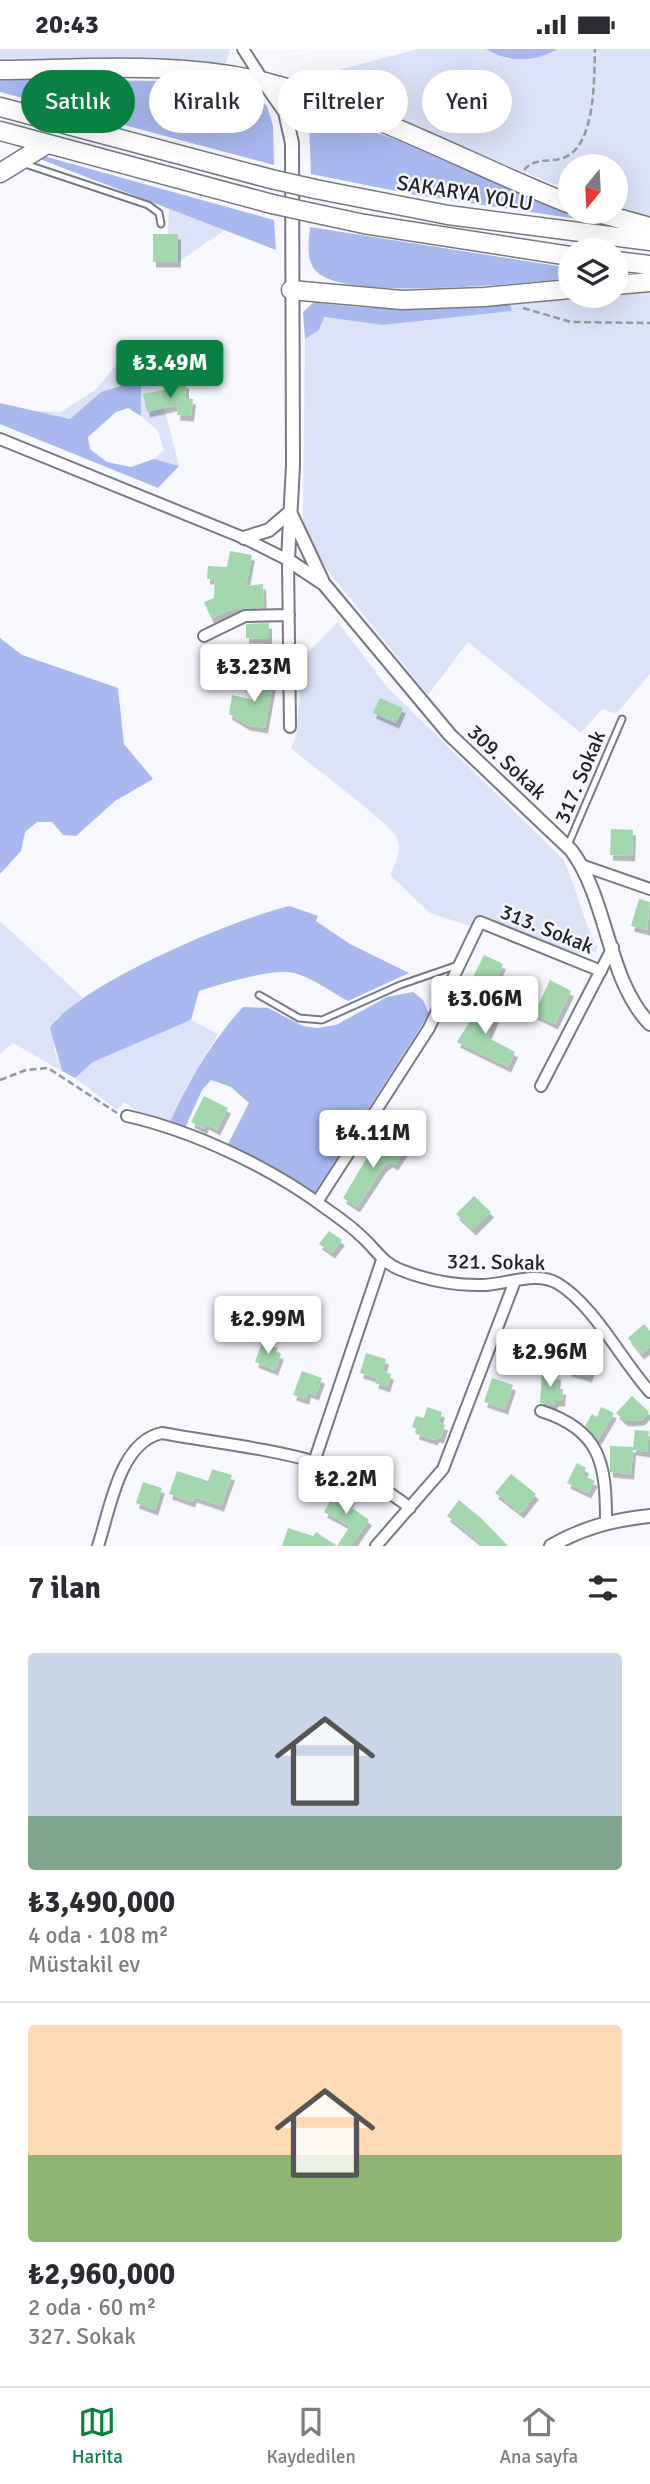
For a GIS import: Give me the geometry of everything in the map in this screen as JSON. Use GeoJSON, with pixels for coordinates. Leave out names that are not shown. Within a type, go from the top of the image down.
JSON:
{"type":"FeatureCollection","features":[{"type":"Feature","properties":{"kind":"highway"},"geometry":{"type":"LineString","coordinates":[[0,70],[149,70]]}},
{"type":"Feature","properties":{"kind":"highway"},"geometry":{"type":"LineString","coordinates":[[264,82],[364,115],[558,199]]}},
{"type":"Feature","properties":{"kind":"highway","name":"SAKARYA YOLU"},"geometry":{"type":"LineString","coordinates":[[0,107],[315,189],[448,215],[650,241]]}},
{"type":"Feature","properties":{"kind":"highway"},"geometry":{"type":"LineString","coordinates":[[0,131],[272,204],[364,225],[558,254]]}},
{"type":"Feature","properties":{"kind":"highway"},"geometry":{"type":"LineString","coordinates":[[0,173],[47,144]]}},
{"type":"Feature","properties":{"kind":"highway"},"geometry":{"type":"LineString","coordinates":[[628,220],[650,226]]}},
{"type":"Feature","properties":{"kind":"highway"},"geometry":{"type":"LineString","coordinates":[[628,262],[650,265]]}},
{"type":"Feature","properties":{"kind":"highway"},"geometry":{"type":"LineString","coordinates":[[628,284],[650,282]]}},
{"type":"Feature","properties":{"kind":"highway"},"geometry":{"type":"LineString","coordinates":[[291,290],[402,300],[558,290]]}},
{"type":"Feature","properties":{"kind":"street"},"geometry":{"type":"LineString","coordinates":[[243,49],[256,70]]}},
{"type":"Feature","properties":{"kind":"street"},"geometry":{"type":"LineString","coordinates":[[264,82],[285,112],[290,126],[290,727]]}},
{"type":"Feature","properties":{"kind":"street"},"geometry":{"type":"LineString","coordinates":[[0,439],[244,538],[288,560]]}},
{"type":"Feature","properties":{"kind":"street"},"geometry":{"type":"LineString","coordinates":[[244,538],[269,530],[290,512]]}},
{"type":"Feature","properties":{"kind":"street"},"geometry":{"type":"LineString","coordinates":[[290,512],[324,584]]}},
{"type":"Feature","properties":{"kind":"street","name":"309. Sokak"},"geometry":{"type":"LineString","coordinates":[[288,560],[324,584],[450,735],[568,846],[582,865],[638,1009],[650,1024]]}},
{"type":"Feature","properties":{"kind":"street"},"geometry":{"type":"LineString","coordinates":[[204,636],[245,616],[289,615]]}},
{"type":"Feature","properties":{"kind":"street"},"geometry":{"type":"LineString","coordinates":[[582,865],[650,889]]}},
{"type":"Feature","properties":{"kind":"street","name":"313. Sokak"},"geometry":{"type":"LineString","coordinates":[[461,964],[480,922],[601,971]]}},
{"type":"Feature","properties":{"kind":"street"},"geometry":{"type":"LineString","coordinates":[[541,1086],[613,947]]}},
{"type":"Feature","properties":{"kind":"street"},"geometry":{"type":"LineString","coordinates":[[317,1202],[429,1028],[461,964]]}},
{"type":"Feature","properties":{"kind":"street","name":"321. Sokak"},"geometry":{"type":"LineString","coordinates":[[127,1116],[195,1136],[317,1202],[359,1233],[382,1260],[399,1269],[448,1283],[480,1285],[545,1279],[561,1285],[590,1315],[650,1392]]}},
{"type":"Feature","properties":{"kind":"street"},"geometry":{"type":"LineString","coordinates":[[314,1462],[382,1260]]}},
{"type":"Feature","properties":{"kind":"street"},"geometry":{"type":"LineString","coordinates":[[376,1546],[437,1478],[450,1455],[515,1281]]}},
{"type":"Feature","properties":{"kind":"street"},"geometry":{"type":"LineString","coordinates":[[541,1411],[572,1424],[599,1455],[606,1484],[606,1521]]}},
{"type":"Feature","properties":{"kind":"street"},"geometry":{"type":"LineString","coordinates":[[98,1546],[132,1454],[149,1436],[162,1433],[314,1462],[368,1481],[410,1508]]}},
{"type":"Feature","properties":{"kind":"street"},"geometry":{"type":"LineString","coordinates":[[551,1546],[585,1528],[606,1521],[650,1516]]}},
{"type":"Feature","properties":{"kind":"lane"},"geometry":{"type":"LineString","coordinates":[[18,162],[148,205],[159,212],[161,224]]}},
{"type":"Feature","properties":{"kind":"lane","name":"317. Sokak"},"geometry":{"type":"LineString","coordinates":[[568,846],[622,719]]}},
{"type":"Feature","properties":{"kind":"lane"},"geometry":{"type":"LineString","coordinates":[[259,995],[299,1019],[322,1020],[400,985],[461,964]]}},
{"type":"Feature","properties":{"kind":"path"},"geometry":{"type":"LineString","coordinates":[[515,181],[530,163],[568,156],[579,147],[587,134],[595,49]]}},
{"type":"Feature","properties":{"kind":"path"},"geometry":{"type":"LineString","coordinates":[[502,295],[525,309],[571,322],[623,325],[650,323]]}},
{"type":"Feature","properties":{"kind":"path"},"geometry":{"type":"LineString","coordinates":[[0,1080],[39,1066],[48,1068],[114,1113],[127,1116]]}},
{"type":"Feature","properties":{"kind":"shaded area"},"geometry":{"type":"Polygon","coordinates":[[[0,49],[230,49],[226,64],[160,60],[0,60],[0,49]]]}},
{"type":"Feature","properties":{"kind":"shaded area"},"geometry":{"type":"Polygon","coordinates":[[[418,49],[486,49],[508,59],[556,49],[650,49],[650,217],[628,211],[628,154],[558,154],[558,186],[429,133],[512,133],[512,70],[422,70],[422,130],[408,124],[408,70],[338,70],[418,49]]]}},
{"type":"Feature","properties":{"kind":"shaded area"},"geometry":{"type":"Polygon","coordinates":[[[486,49],[556,50],[530,59],[512,59],[486,49]]]}},
{"type":"Feature","properties":{"kind":"shaded area"},"geometry":{"type":"Polygon","coordinates":[[[0,79],[21,79],[21,98],[0,92],[0,79]]]}},
{"type":"Feature","properties":{"kind":"shaded area"},"geometry":{"type":"Polygon","coordinates":[[[135,81],[149,81],[149,132],[135,128],[135,81]]]}},
{"type":"Feature","properties":{"kind":"shaded area"},"geometry":{"type":"Polygon","coordinates":[[[264,103],[273,126],[274,165],[154,133],[264,133],[264,103]]]}},
{"type":"Feature","properties":{"kind":"shaded area"},"geometry":{"type":"Polygon","coordinates":[[[309,133],[378,133],[558,210],[558,216],[416,195],[311,174],[309,133]]]}},
{"type":"Feature","properties":{"kind":"shaded area"},"geometry":{"type":"Polygon","coordinates":[[[47,157],[274,220],[276,250],[37,158],[47,157]]]}},
{"type":"Feature","properties":{"kind":"shaded area"},"geometry":{"type":"Polygon","coordinates":[[[169,209],[225,230],[178,262],[178,234],[168,234],[169,209]]]}},
{"type":"Feature","properties":{"kind":"shaded area"},"geometry":{"type":"Polygon","coordinates":[[[310,227],[558,266],[558,279],[438,288],[363,286],[335,281],[317,272],[309,251],[310,227]]]}},
{"type":"Feature","properties":{"kind":"shaded area"},"geometry":{"type":"Polygon","coordinates":[[[650,289],[650,674],[616,714],[602,709],[581,733],[468,642],[428,695],[321,562],[308,539],[303,519],[305,339],[318,330],[324,317],[384,325],[512,311],[510,303],[558,298],[558,308],[628,308],[628,290],[650,289]]]}},
{"type":"Feature","properties":{"kind":"shaded area"},"geometry":{"type":"Polygon","coordinates":[[[314,302],[412,309],[510,303],[512,311],[383,325],[324,317],[319,330],[305,339],[303,312],[314,302]]]}},
{"type":"Feature","properties":{"kind":"shaded area"},"geometry":{"type":"Polygon","coordinates":[[[141,345],[154,369],[179,466],[154,459],[164,450],[158,431],[141,416],[141,380],[101,392],[70,419],[34,411],[61,412],[95,390],[117,364],[141,345]]]}},
{"type":"Feature","properties":{"kind":"shaded area"},"geometry":{"type":"Polygon","coordinates":[[[141,380],[141,416],[128,408],[116,412],[88,437],[90,449],[107,462],[131,467],[154,459],[179,466],[158,488],[0,424],[0,403],[70,419],[101,392],[141,380]]]}},
{"type":"Feature","properties":{"kind":"shaded area"},"geometry":{"type":"Polygon","coordinates":[[[338,622],[387,687],[563,859],[598,948],[596,952],[576,954],[482,917],[474,916],[470,926],[430,913],[390,875],[399,852],[397,838],[391,830],[291,748],[296,736],[303,657],[338,622]]]}},
{"type":"Feature","properties":{"kind":"shaded area"},"geometry":{"type":"Polygon","coordinates":[[[0,638],[22,655],[118,688],[124,744],[153,779],[115,801],[76,836],[63,835],[52,822],[37,822],[25,832],[21,851],[0,874],[0,638]]]}},
{"type":"Feature","properties":{"kind":"shaded area"},"geometry":{"type":"Polygon","coordinates":[[[290,906],[318,916],[316,921],[350,944],[409,973],[348,1001],[294,973],[260,975],[220,985],[199,991],[191,1020],[93,1062],[75,1078],[62,1071],[50,1028],[67,1011],[93,992],[125,973],[199,938],[290,906]]]}},
{"type":"Feature","properties":{"kind":"shaded area"},"geometry":{"type":"Polygon","coordinates":[[[0,921],[83,998],[56,1019],[54,1050],[62,1071],[13,1043],[0,1054],[0,921]]]}},
{"type":"Feature","properties":{"kind":"shaded area"},"geometry":{"type":"Polygon","coordinates":[[[413,992],[423,1000],[429,1014],[315,1192],[227,1146],[249,1103],[231,1087],[211,1080],[202,1090],[185,1128],[170,1122],[202,1061],[243,1007],[268,1008],[303,1026],[317,1028],[336,1025],[387,997],[413,992]]]}},
{"type":"Feature","properties":{"kind":"shaded area"},"geometry":{"type":"Polygon","coordinates":[[[191,1020],[218,1034],[187,1086],[170,1122],[137,1111],[124,1102],[117,1110],[75,1078],[93,1062],[191,1020]]]}},
{"type":"Feature","properties":{"kind":"building"},"geometry":{"type":"Polygon","coordinates":[[[153,234],[178,234],[178,262],[153,262],[153,234]]]}},
{"type":"Feature","properties":{"kind":"building"},"geometry":{"type":"Polygon","coordinates":[[[172,382],[186,383],[186,398],[193,399],[191,416],[177,415],[178,405],[147,412],[143,394],[172,388],[172,382]]]}},
{"type":"Feature","properties":{"kind":"building"},"geometry":{"type":"Polygon","coordinates":[[[230,551],[252,555],[246,586],[263,584],[264,608],[233,609],[211,618],[204,602],[214,598],[215,579],[207,579],[208,566],[227,567],[230,551]]]}},
{"type":"Feature","properties":{"kind":"building"},"geometry":{"type":"Polygon","coordinates":[[[269,623],[269,639],[246,638],[246,624],[269,623]]]}},
{"type":"Feature","properties":{"kind":"building"},"geometry":{"type":"Polygon","coordinates":[[[256,676],[274,678],[265,728],[247,725],[229,714],[232,695],[254,700],[256,676]]]}},
{"type":"Feature","properties":{"kind":"building"},"geometry":{"type":"Polygon","coordinates":[[[380,698],[403,708],[396,723],[373,713],[380,698]]]}},
{"type":"Feature","properties":{"kind":"building"},"geometry":{"type":"Polygon","coordinates":[[[611,829],[633,830],[632,856],[610,855],[611,829]]]}},
{"type":"Feature","properties":{"kind":"building"},"geometry":{"type":"Polygon","coordinates":[[[639,899],[650,902],[647,930],[631,926],[639,899]]]}},
{"type":"Feature","properties":{"kind":"building"},"geometry":{"type":"Polygon","coordinates":[[[484,955],[503,964],[492,989],[472,979],[484,955]]]}},
{"type":"Feature","properties":{"kind":"building"},"geometry":{"type":"Polygon","coordinates":[[[550,980],[571,991],[555,1024],[534,1014],[550,980]]]}},
{"type":"Feature","properties":{"kind":"building"},"geometry":{"type":"Polygon","coordinates":[[[486,1001],[496,1006],[492,1015],[496,1017],[487,1037],[515,1052],[508,1067],[457,1042],[480,1005],[483,1007],[486,1001]]]}},
{"type":"Feature","properties":{"kind":"building"},"geometry":{"type":"Polygon","coordinates":[[[204,1096],[228,1108],[217,1130],[206,1124],[204,1129],[191,1122],[204,1096]]]}},
{"type":"Feature","properties":{"kind":"building"},"geometry":{"type":"Polygon","coordinates":[[[386,1137],[405,1150],[395,1165],[390,1162],[384,1166],[357,1207],[343,1198],[375,1144],[379,1147],[386,1137]]]}},
{"type":"Feature","properties":{"kind":"building"},"geometry":{"type":"Polygon","coordinates":[[[474,1196],[491,1212],[473,1230],[456,1214],[474,1196]]]}},
{"type":"Feature","properties":{"kind":"building"},"geometry":{"type":"Polygon","coordinates":[[[329,1231],[342,1240],[332,1253],[319,1244],[329,1231]]]}},
{"type":"Feature","properties":{"kind":"building"},"geometry":{"type":"Polygon","coordinates":[[[644,1324],[650,1331],[650,1347],[641,1354],[628,1338],[644,1324]]]}},
{"type":"Feature","properties":{"kind":"building"},"geometry":{"type":"Polygon","coordinates":[[[262,1342],[278,1348],[276,1352],[281,1354],[275,1370],[255,1362],[262,1342]]]}},
{"type":"Feature","properties":{"kind":"building"},"geometry":{"type":"Polygon","coordinates":[[[574,1350],[595,1357],[589,1377],[568,1371],[574,1350]]]}},
{"type":"Feature","properties":{"kind":"building"},"geometry":{"type":"Polygon","coordinates":[[[366,1353],[386,1359],[383,1371],[391,1374],[387,1387],[375,1383],[377,1378],[360,1373],[366,1353]]]}},
{"type":"Feature","properties":{"kind":"building"},"geometry":{"type":"Polygon","coordinates":[[[302,1371],[322,1378],[316,1395],[308,1392],[306,1399],[293,1395],[302,1371]]]}},
{"type":"Feature","properties":{"kind":"building"},"geometry":{"type":"Polygon","coordinates":[[[542,1373],[558,1374],[557,1389],[563,1389],[562,1401],[555,1401],[554,1405],[540,1403],[542,1373]]]}},
{"type":"Feature","properties":{"kind":"building"},"geometry":{"type":"Polygon","coordinates":[[[492,1378],[513,1385],[505,1409],[484,1402],[492,1378]]]}},
{"type":"Feature","properties":{"kind":"building"},"geometry":{"type":"Polygon","coordinates":[[[632,1396],[649,1412],[642,1420],[625,1421],[616,1413],[632,1396]]]}},
{"type":"Feature","properties":{"kind":"building"},"geometry":{"type":"Polygon","coordinates":[[[427,1407],[442,1412],[439,1423],[445,1425],[441,1438],[436,1437],[435,1440],[416,1434],[417,1429],[412,1427],[416,1416],[424,1418],[427,1407]]]}},
{"type":"Feature","properties":{"kind":"building"},"geometry":{"type":"Polygon","coordinates":[[[601,1407],[614,1413],[598,1440],[585,1426],[592,1414],[597,1417],[601,1407]]]}},
{"type":"Feature","properties":{"kind":"building"},"geometry":{"type":"Polygon","coordinates":[[[635,1430],[649,1431],[647,1452],[633,1450],[631,1474],[610,1472],[610,1446],[633,1447],[635,1430]]]}},
{"type":"Feature","properties":{"kind":"building"},"geometry":{"type":"Polygon","coordinates":[[[577,1463],[586,1468],[583,1475],[595,1481],[588,1493],[567,1483],[577,1463]]]}},
{"type":"Feature","properties":{"kind":"building"},"geometry":{"type":"Polygon","coordinates":[[[212,1469],[232,1475],[221,1506],[194,1497],[192,1502],[169,1494],[177,1471],[208,1481],[212,1469]]]}},
{"type":"Feature","properties":{"kind":"building"},"geometry":{"type":"Polygon","coordinates":[[[511,1474],[536,1494],[521,1513],[495,1493],[511,1474]]]}},
{"type":"Feature","properties":{"kind":"building"},"geometry":{"type":"Polygon","coordinates":[[[143,1482],[162,1488],[155,1510],[136,1503],[143,1482]]]}},
{"type":"Feature","properties":{"kind":"building"},"geometry":{"type":"Polygon","coordinates":[[[338,1487],[353,1495],[348,1505],[369,1520],[351,1546],[337,1546],[350,1526],[324,1512],[338,1487]]]}},
{"type":"Feature","properties":{"kind":"building"},"geometry":{"type":"Polygon","coordinates":[[[459,1500],[508,1546],[484,1546],[447,1516],[459,1500]]]}},
{"type":"Feature","properties":{"kind":"building"},"geometry":{"type":"Polygon","coordinates":[[[288,1528],[313,1536],[316,1532],[337,1546],[282,1546],[288,1528]]]}}]}
